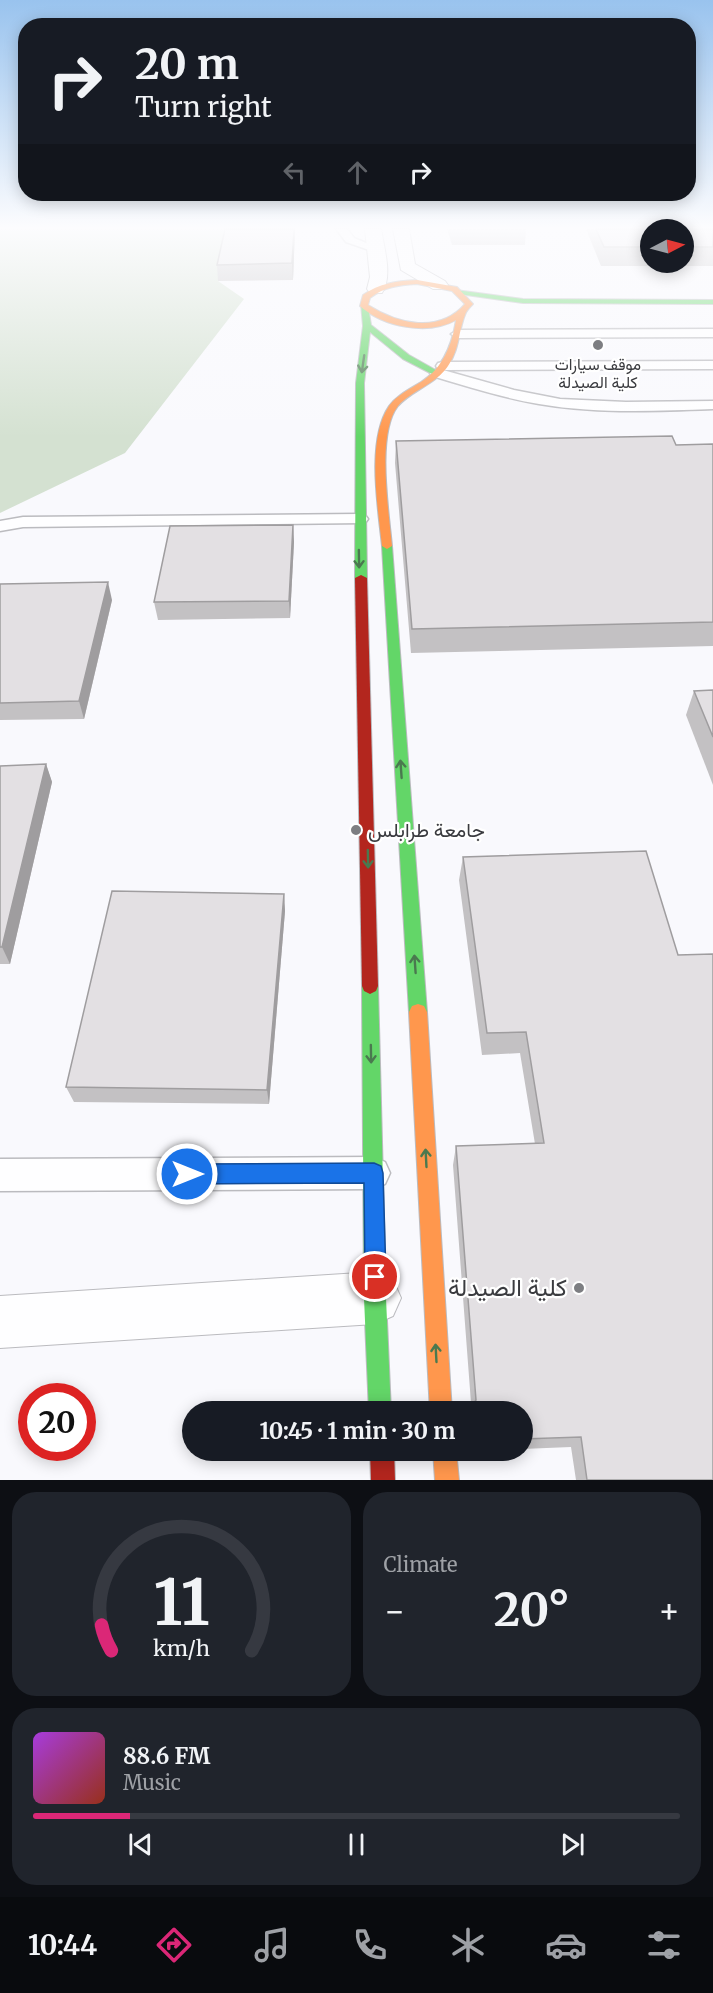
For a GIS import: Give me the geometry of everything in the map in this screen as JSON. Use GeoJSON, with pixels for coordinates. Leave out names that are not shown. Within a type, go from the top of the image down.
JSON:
{"type":"FeatureCollection","features":[{"type":"Feature","properties":{"kind":"street"},"geometry":{"type":"LineString","coordinates":[[366,298],[364,306],[367,326],[360,383],[359,519],[375,1298],[380,1401]]}},
{"type":"Feature","properties":{"kind":"street"},"geometry":{"type":"LineString","coordinates":[[464,298],[473,311]]}},
{"type":"Feature","properties":{"kind":"street"},"geometry":{"type":"LineString","coordinates":[[494,298],[523,301],[713,302]]}},
{"type":"Feature","properties":{"kind":"street"},"geometry":{"type":"LineString","coordinates":[[364,306],[380,318],[408,325],[438,323],[473,311],[713,315]]}},
{"type":"Feature","properties":{"kind":"street"},"geometry":{"type":"LineString","coordinates":[[440,1401],[419,1024],[381,464],[388,415],[398,401],[431,380],[440,369],[452,353],[458,334],[473,311]]}},
{"type":"Feature","properties":{"kind":"street"},"geometry":{"type":"LineString","coordinates":[[367,326],[406,357],[440,369]]}},
{"type":"Feature","properties":{"kind":"street"},"geometry":{"type":"LineString","coordinates":[[0,1322],[375,1298]]}},
{"type":"Feature","properties":{"kind":"street"},"geometry":{"type":"LineString","coordinates":[[382,1461],[383,1480]]}},
{"type":"Feature","properties":{"kind":"street"},"geometry":{"type":"LineString","coordinates":[[445,1461],[447,1480]]}},
{"type":"Feature","properties":{"kind":"lane"},"geometry":{"type":"LineString","coordinates":[[693,321],[708,333],[713,347]]}},
{"type":"Feature","properties":{"kind":"lane"},"geometry":{"type":"LineString","coordinates":[[458,334],[708,333]]}},
{"type":"Feature","properties":{"kind":"lane"},"geometry":{"type":"LineString","coordinates":[[440,369],[713,365]]}},
{"type":"Feature","properties":{"kind":"lane"},"geometry":{"type":"LineString","coordinates":[[440,369],[523,397],[555,403],[618,407],[713,405]]}},
{"type":"Feature","properties":{"kind":"lane"},"geometry":{"type":"LineString","coordinates":[[0,526],[23,522],[359,519]]}},
{"type":"Feature","properties":{"kind":"lane"},"geometry":{"type":"LineString","coordinates":[[0,1175],[374,1173]]}},
{"type":"Feature","properties":{"kind":"green space"},"geometry":{"type":"Polygon","coordinates":[[[0,298],[244,299],[125,453],[0,513],[0,298]]]}},
{"type":"Feature","properties":{"kind":"building"},"geometry":{"type":"Polygon","coordinates":[[[672,436],[676,445],[713,444],[713,622],[412,629],[396,441],[672,436]]]}},
{"type":"Feature","properties":{"kind":"building"},"geometry":{"type":"Polygon","coordinates":[[[293,525],[289,601],[154,602],[170,526],[293,525]]]}},
{"type":"Feature","properties":{"kind":"building"},"geometry":{"type":"Polygon","coordinates":[[[108,582],[79,701],[0,703],[0,584],[108,582]]]}},
{"type":"Feature","properties":{"kind":"building"},"geometry":{"type":"Polygon","coordinates":[[[713,690],[713,737],[694,691],[713,690]]]}},
{"type":"Feature","properties":{"kind":"building"},"geometry":{"type":"Polygon","coordinates":[[[46,764],[2,947],[0,947],[0,766],[46,764]]]}},
{"type":"Feature","properties":{"kind":"building","name":"كلية الصيدلة"},"geometry":{"type":"Polygon","coordinates":[[[646,851],[678,955],[713,954],[713,1480],[587,1480],[581,1437],[533,1439],[533,1401],[475,1401],[456,1146],[544,1143],[526,1032],[487,1033],[463,857],[646,851]]]}},
{"type":"Feature","properties":{"kind":"building"},"geometry":{"type":"Polygon","coordinates":[[[112,891],[284,894],[267,1090],[66,1087],[112,891]]]}},
{"type":"Feature","properties":{"kind":"traffic: fast"},"geometry":{"type":"LineString","coordinates":[[502,298],[523,301],[713,302]]}},
{"type":"Feature","properties":{"kind":"traffic: fast"},"geometry":{"type":"LineString","coordinates":[[361,578],[360,383],[367,326],[364,306]]}},
{"type":"Feature","properties":{"kind":"traffic: fast"},"geometry":{"type":"LineString","coordinates":[[367,326],[406,357],[437,373]]}},
{"type":"Feature","properties":{"kind":"traffic: fast"},"geometry":{"type":"LineString","coordinates":[[387,546],[418,1012]]}},
{"type":"Feature","properties":{"kind":"traffic: fast"},"geometry":{"type":"LineString","coordinates":[[370,986],[375,1298],[380,1401]]}},
{"type":"Feature","properties":{"kind":"traffic: slow"},"geometry":{"type":"LineString","coordinates":[[366,298],[364,306],[375,313],[404,324],[419,326],[448,322],[460,315],[469,304],[463,298]]}},
{"type":"Feature","properties":{"kind":"traffic: slow"},"geometry":{"type":"LineString","coordinates":[[387,546],[381,478],[384,427],[392,408],[405,395],[435,376],[447,361],[455,344],[461,315]]}},
{"type":"Feature","properties":{"kind":"traffic: slow"},"geometry":{"type":"LineString","coordinates":[[418,1012],[440,1401]]}},
{"type":"Feature","properties":{"kind":"traffic: slow"},"geometry":{"type":"LineString","coordinates":[[445,1461],[447,1480]]}},
{"type":"Feature","properties":{"kind":"traffic: jam"},"geometry":{"type":"LineString","coordinates":[[361,578],[370,986]]}},
{"type":"Feature","properties":{"kind":"traffic: jam"},"geometry":{"type":"LineString","coordinates":[[382,1461],[383,1480]]}},
{"type":"Feature","properties":{"kind":"place","name":"موقف سيارات كلية الصيدلة"},"geometry":{"type":"Point","coordinates":[598,345]}},
{"type":"Feature","properties":{"kind":"place","name":"جامعة طرابلس"},"geometry":{"type":"Point","coordinates":[356,830]}},
{"type":"Feature","properties":{"kind":"place","name":"كلية الصيدلة"},"geometry":{"type":"Point","coordinates":[579,1288]}},
{"type":"Feature","properties":{"kind":"route"},"geometry":{"type":"LineString","coordinates":[[187,1174],[374,1173],[375,1277]]}}]}
